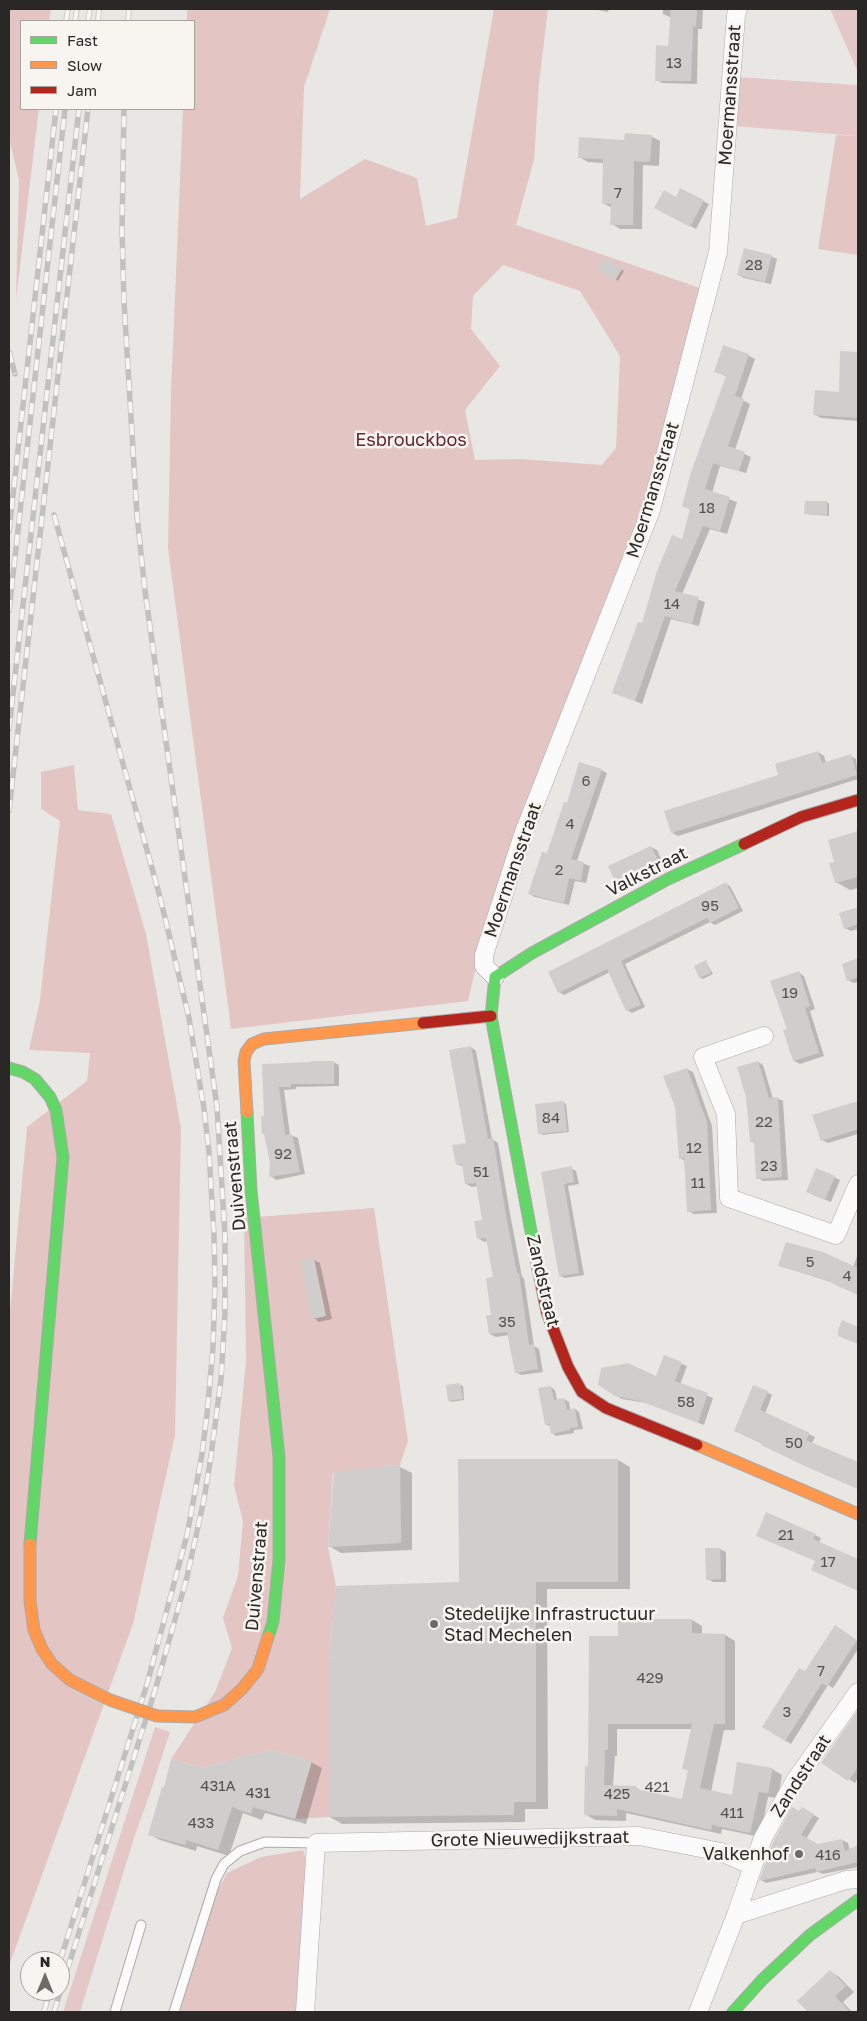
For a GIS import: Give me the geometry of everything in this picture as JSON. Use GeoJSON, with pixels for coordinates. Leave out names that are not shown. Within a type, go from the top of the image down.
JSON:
{"type":"FeatureCollection","features":[{"type":"Feature","properties":{"kind":"street","name":"Moermansstraat"},"geometry":{"type":"LineString","coordinates":[[495,977],[484,966],[484,955],[524,832],[651,510],[718,252],[736,15],[738,9]]}},
{"type":"Feature","properties":{"kind":"street","name":"Valkstraat"},"geometry":{"type":"LineString","coordinates":[[495,977],[532,953],[668,879],[801,817],[858,800]]}},
{"type":"Feature","properties":{"kind":"street"},"geometry":{"type":"LineString","coordinates":[[490,1016],[495,977]]}},
{"type":"Feature","properties":{"kind":"street","name":"Zandstraat"},"geometry":{"type":"LineString","coordinates":[[490,1016],[547,1313],[568,1367],[582,1392],[606,1408],[727,1457],[858,1514]]}},
{"type":"Feature","properties":{"kind":"street","name":"Duivenstraat"},"geometry":{"type":"LineString","coordinates":[[9,1068],[23,1072],[36,1079],[50,1097],[56,1110],[63,1157],[30,1545],[30,1601],[34,1630],[42,1649],[52,1664],[70,1680],[110,1700],[157,1716],[195,1717],[224,1705],[242,1689],[258,1669],[273,1622],[279,1560],[279,1457],[251,1190],[244,1061],[246,1052],[252,1044],[264,1039],[490,1016]]}},
{"type":"Feature","properties":{"kind":"street"},"geometry":{"type":"LineString","coordinates":[[764,1036],[704,1056],[726,1114],[729,1198],[836,1235],[858,1184]]}},
{"type":"Feature","properties":{"kind":"street","name":"Zandstraat"},"geometry":{"type":"LineString","coordinates":[[753,1866],[763,1838],[794,1782],[858,1692]]}},
{"type":"Feature","properties":{"kind":"street","name":"Grote Nieuwedijkstraat"},"geometry":{"type":"LineString","coordinates":[[316,1843],[639,1836],[720,1852],[753,1866]]}},
{"type":"Feature","properties":{"kind":"street"},"geometry":{"type":"LineString","coordinates":[[305,2012],[316,1843]]}},
{"type":"Feature","properties":{"kind":"street"},"geometry":{"type":"LineString","coordinates":[[698,2012],[753,1866]]}},
{"type":"Feature","properties":{"kind":"street"},"geometry":{"type":"LineString","coordinates":[[736,1915],[846,1880],[858,1879]]}},
{"type":"Feature","properties":{"kind":"street"},"geometry":{"type":"LineString","coordinates":[[733,2012],[762,1980],[810,1936],[858,1900]]}},
{"type":"Feature","properties":{"kind":"lane"},"geometry":{"type":"LineString","coordinates":[[174,2012],[216,1879],[224,1864],[240,1851],[266,1842],[316,1843]]}},
{"type":"Feature","properties":{"kind":"lane"},"geometry":{"type":"LineString","coordinates":[[115,2012],[141,1925]]}},
{"type":"Feature","properties":{"kind":"shaded area"},"geometry":{"type":"Polygon","coordinates":[[[830,9],[858,9],[858,72],[830,9]]]}},
{"type":"Feature","properties":{"kind":"shaded area"},"geometry":{"type":"Polygon","coordinates":[[[737,77],[857,85],[858,77],[858,136],[734,126],[737,77]]]}},
{"type":"Feature","properties":{"kind":"shaded area"},"geometry":{"type":"Polygon","coordinates":[[[155,1727],[170,1732],[135,1835],[80,2012],[63,2012],[67,2001],[70,2001],[70,1990],[155,1727]]]}},
{"type":"Feature","properties":{"kind":"green space"},"geometry":{"type":"Polygon","coordinates":[[[9,9],[51,9],[49,20],[20,20],[20,110],[39,110],[16,299],[19,180],[9,138],[9,9]]]}},
{"type":"Feature","properties":{"kind":"green space","name":"Esbrouckbos"},"geometry":{"type":"Polygon","coordinates":[[[187,9],[330,9],[304,87],[300,199],[365,159],[417,178],[426,226],[457,218],[494,9],[548,9],[539,83],[534,160],[516,225],[700,288],[642,509],[547,751],[477,963],[468,1001],[231,1029],[168,548],[171,391],[183,110],[195,110],[195,20],[187,20],[187,9]],[[503,265],[473,296],[471,329],[500,366],[465,410],[475,460],[520,459],[602,465],[616,448],[620,356],[580,291],[503,265]]]}},
{"type":"Feature","properties":{"kind":"green space"},"geometry":{"type":"Polygon","coordinates":[[[836,135],[858,136],[858,255],[818,249],[836,135]]]}},
{"type":"Feature","properties":{"kind":"green space"},"geometry":{"type":"Polygon","coordinates":[[[74,765],[78,810],[111,814],[146,934],[181,1128],[175,1435],[133,1624],[9,1966],[9,1323],[27,1127],[87,1081],[90,1053],[29,1050],[40,1000],[60,821],[41,809],[41,772],[74,765]]]}},
{"type":"Feature","properties":{"kind":"green space"},"geometry":{"type":"Polygon","coordinates":[[[374,1208],[408,1441],[400,1465],[333,1473],[328,1547],[336,1586],[329,1662],[329,1817],[295,1819],[311,1761],[273,1750],[247,1755],[203,1768],[171,1759],[215,1692],[232,1648],[223,1618],[238,1576],[243,1521],[234,1486],[246,1360],[244,1218],[374,1208]]]}},
{"type":"Feature","properties":{"kind":"green space"},"geometry":{"type":"Polygon","coordinates":[[[303,1850],[308,1866],[298,2012],[180,2012],[214,1897],[227,1873],[261,1857],[303,1850]]]}},
{"type":"Feature","properties":{"kind":"building"},"geometry":{"type":"Polygon","coordinates":[[[671,9],[697,9],[696,27],[693,26],[691,81],[655,81],[656,45],[668,46],[671,9]]]}},
{"type":"Feature","properties":{"kind":"building"},"geometry":{"type":"Polygon","coordinates":[[[625,133],[652,135],[650,162],[634,161],[633,225],[610,225],[611,204],[602,204],[603,159],[578,158],[579,137],[624,140],[625,133]]]}},
{"type":"Feature","properties":{"kind":"building"},"geometry":{"type":"Polygon","coordinates":[[[680,188],[704,200],[690,227],[654,208],[664,190],[676,197],[680,188]]]}},
{"type":"Feature","properties":{"kind":"building"},"geometry":{"type":"Polygon","coordinates":[[[744,248],[772,255],[765,282],[737,275],[744,248]]]}},
{"type":"Feature","properties":{"kind":"building"},"geometry":{"type":"Polygon","coordinates":[[[604,257],[622,269],[615,281],[597,269],[604,257]]]}},
{"type":"Feature","properties":{"kind":"building"},"geometry":{"type":"Polygon","coordinates":[[[723,345],[749,354],[735,396],[744,399],[728,446],[745,452],[739,471],[713,463],[705,489],[730,497],[720,531],[703,526],[675,591],[699,597],[692,624],[665,616],[635,701],[612,693],[638,622],[642,623],[657,571],[672,535],[682,539],[690,509],[682,506],[691,472],[726,376],[714,372],[723,345]]]}},
{"type":"Feature","properties":{"kind":"building"},"geometry":{"type":"Polygon","coordinates":[[[840,351],[858,352],[858,418],[813,415],[815,390],[839,392],[840,351]]]}},
{"type":"Feature","properties":{"kind":"building"},"geometry":{"type":"Polygon","coordinates":[[[805,501],[827,501],[827,515],[804,514],[805,501]]]}},
{"type":"Feature","properties":{"kind":"building"},"geometry":{"type":"Polygon","coordinates":[[[818,751],[822,763],[851,754],[857,775],[671,833],[664,811],[778,775],[775,764],[818,751]]]}},
{"type":"Feature","properties":{"kind":"building"},"geometry":{"type":"Polygon","coordinates":[[[579,762],[602,769],[571,859],[584,862],[581,881],[569,878],[564,903],[528,894],[542,852],[547,853],[564,802],[567,803],[579,762]]]}},
{"type":"Feature","properties":{"kind":"building"},"geometry":{"type":"Polygon","coordinates":[[[858,831],[858,877],[835,883],[829,863],[834,862],[828,840],[858,831]]]}},
{"type":"Feature","properties":{"kind":"building"},"geometry":{"type":"Polygon","coordinates":[[[651,846],[661,866],[633,879],[634,881],[619,889],[608,866],[651,846]]]}},
{"type":"Feature","properties":{"kind":"building"},"geometry":{"type":"Polygon","coordinates":[[[726,882],[739,908],[710,923],[707,918],[621,961],[641,1005],[626,1011],[607,969],[558,993],[548,972],[726,882]]]}},
{"type":"Feature","properties":{"kind":"building"},"geometry":{"type":"Polygon","coordinates":[[[858,907],[858,924],[844,929],[839,913],[858,907]]]}},
{"type":"Feature","properties":{"kind":"building"},"geometry":{"type":"Polygon","coordinates":[[[858,958],[858,977],[847,981],[842,964],[858,958]]]}},
{"type":"Feature","properties":{"kind":"building"},"geometry":{"type":"Polygon","coordinates":[[[706,960],[711,973],[699,978],[694,966],[706,960]]]}},
{"type":"Feature","properties":{"kind":"building"},"geometry":{"type":"Polygon","coordinates":[[[799,971],[810,1006],[805,1008],[819,1053],[793,1061],[783,1030],[787,1029],[770,981],[799,971]]]}},
{"type":"Feature","properties":{"kind":"building"},"geometry":{"type":"Polygon","coordinates":[[[471,1046],[488,1139],[493,1138],[517,1273],[519,1273],[529,1345],[534,1344],[538,1369],[515,1373],[507,1332],[489,1334],[486,1315],[491,1315],[486,1278],[493,1277],[486,1238],[477,1239],[474,1221],[482,1220],[476,1183],[465,1184],[462,1164],[456,1165],[452,1145],[466,1143],[449,1050],[471,1046]]]}},
{"type":"Feature","properties":{"kind":"building"},"geometry":{"type":"Polygon","coordinates":[[[334,1061],[334,1084],[291,1084],[291,1087],[279,1087],[285,1135],[292,1134],[300,1172],[269,1177],[270,1163],[264,1134],[262,1134],[261,1115],[264,1117],[262,1064],[334,1061]]]}},
{"type":"Feature","properties":{"kind":"building"},"geometry":{"type":"Polygon","coordinates":[[[758,1061],[769,1098],[778,1097],[782,1177],[756,1179],[754,1141],[750,1142],[746,1097],[737,1067],[758,1061]]]}},
{"type":"Feature","properties":{"kind":"building"},"geometry":{"type":"Polygon","coordinates":[[[687,1068],[707,1122],[711,1210],[687,1212],[684,1158],[679,1159],[675,1107],[663,1076],[687,1068]]]}},
{"type":"Feature","properties":{"kind":"building"},"geometry":{"type":"Polygon","coordinates":[[[564,1101],[567,1131],[538,1134],[535,1104],[564,1101]]]}},
{"type":"Feature","properties":{"kind":"building"},"geometry":{"type":"Polygon","coordinates":[[[858,1101],[858,1129],[821,1141],[812,1115],[858,1101]]]}},
{"type":"Feature","properties":{"kind":"building"},"geometry":{"type":"Polygon","coordinates":[[[572,1166],[574,1182],[564,1184],[579,1273],[559,1276],[541,1172],[572,1166]]]}},
{"type":"Feature","properties":{"kind":"building"},"geometry":{"type":"Polygon","coordinates":[[[816,1168],[835,1176],[825,1200],[806,1192],[816,1168]]]}},
{"type":"Feature","properties":{"kind":"building"},"geometry":{"type":"Polygon","coordinates":[[[786,1242],[823,1252],[858,1268],[858,1295],[833,1284],[833,1282],[778,1266],[786,1242]]]}},
{"type":"Feature","properties":{"kind":"building"},"geometry":{"type":"Polygon","coordinates":[[[314,1258],[326,1316],[312,1319],[300,1261],[314,1258]]]}},
{"type":"Feature","properties":{"kind":"building"},"geometry":{"type":"Polygon","coordinates":[[[842,1320],[858,1327],[858,1344],[838,1336],[842,1320]]]}},
{"type":"Feature","properties":{"kind":"building"},"geometry":{"type":"Polygon","coordinates":[[[664,1355],[682,1362],[675,1381],[708,1393],[698,1423],[640,1401],[615,1396],[598,1385],[601,1368],[628,1363],[656,1376],[664,1355]]]}},
{"type":"Feature","properties":{"kind":"building"},"geometry":{"type":"Polygon","coordinates":[[[460,1383],[463,1399],[448,1401],[446,1385],[460,1383]]]}},
{"type":"Feature","properties":{"kind":"building"},"geometry":{"type":"Polygon","coordinates":[[[753,1385],[768,1391],[760,1410],[810,1433],[806,1440],[858,1462],[858,1489],[809,1468],[761,1445],[762,1443],[734,1431],[753,1385]]]}},
{"type":"Feature","properties":{"kind":"building"},"geometry":{"type":"Polygon","coordinates":[[[551,1386],[554,1400],[564,1398],[567,1410],[575,1408],[578,1427],[551,1434],[549,1424],[545,1425],[538,1388],[551,1386]]]}},
{"type":"Feature","properties":{"kind":"building","name":"Stedelijke Infrastructuur Stad Mechelen"},"geometry":{"type":"Polygon","coordinates":[[[458,1459],[618,1459],[618,1582],[536,1582],[536,1802],[514,1802],[514,1815],[329,1817],[329,1662],[336,1586],[459,1582],[458,1459]]]}},
{"type":"Feature","properties":{"kind":"building"},"geometry":{"type":"Polygon","coordinates":[[[400,1465],[401,1543],[328,1547],[334,1472],[400,1465]]]}},
{"type":"Feature","properties":{"kind":"building"},"geometry":{"type":"Polygon","coordinates":[[[766,1512],[816,1534],[813,1539],[858,1559],[858,1591],[811,1570],[815,1561],[756,1536],[766,1512]]]}},
{"type":"Feature","properties":{"kind":"building"},"geometry":{"type":"Polygon","coordinates":[[[705,1548],[720,1548],[721,1579],[706,1580],[705,1548]]]}},
{"type":"Feature","properties":{"kind":"building","name":"Stedelijke Infrastructuur Stad Mechelen"},"geometry":{"type":"Polygon","coordinates":[[[618,1619],[692,1619],[692,1633],[725,1634],[725,1724],[714,1724],[700,1788],[732,1795],[737,1762],[773,1768],[768,1793],[759,1792],[750,1833],[712,1825],[711,1830],[617,1809],[617,1816],[584,1815],[585,1766],[588,1766],[589,1636],[618,1636],[618,1619]],[[608,1724],[608,1750],[605,1750],[604,1785],[636,1786],[636,1789],[682,1799],[688,1770],[682,1769],[692,1724],[608,1724]]]}},
{"type":"Feature","properties":{"kind":"building"},"geometry":{"type":"Polygon","coordinates":[[[835,1625],[857,1640],[827,1686],[822,1683],[785,1741],[762,1727],[799,1668],[805,1671],[835,1625]]]}},
{"type":"Feature","properties":{"kind":"building"},"geometry":{"type":"Polygon","coordinates":[[[858,1710],[858,1767],[848,1781],[821,1763],[858,1710]]]}},
{"type":"Feature","properties":{"kind":"building"},"geometry":{"type":"Polygon","coordinates":[[[273,1750],[312,1761],[295,1819],[253,1807],[251,1814],[232,1807],[218,1850],[186,1840],[185,1845],[148,1835],[171,1759],[203,1768],[247,1755],[273,1750]]]}},
{"type":"Feature","properties":{"kind":"building"},"geometry":{"type":"Polygon","coordinates":[[[792,1807],[799,1811],[802,1807],[814,1814],[801,1835],[818,1844],[842,1839],[845,1851],[858,1845],[858,1862],[816,1872],[815,1868],[759,1881],[773,1842],[792,1807]]]}},
{"type":"Feature","properties":{"kind":"building"},"geometry":{"type":"Polygon","coordinates":[[[830,1970],[846,1986],[835,1996],[850,2012],[808,2012],[797,2001],[830,1970]]]}},
{"type":"Feature","properties":{"kind":"railway"},"geometry":{"type":"LineString","coordinates":[[66,20],[68,9]]}},
{"type":"Feature","properties":{"kind":"railway"},"geometry":{"type":"LineString","coordinates":[[75,20],[77,9]]}},
{"type":"Feature","properties":{"kind":"railway"},"geometry":{"type":"LineString","coordinates":[[88,20],[90,9]]}},
{"type":"Feature","properties":{"kind":"railway"},"geometry":{"type":"LineString","coordinates":[[98,20],[99,9]]}},
{"type":"Feature","properties":{"kind":"railway"},"geometry":{"type":"LineString","coordinates":[[128,20],[129,9]]}},
{"type":"Feature","properties":{"kind":"railway"},"geometry":{"type":"LineString","coordinates":[[9,531],[56,110]]}},
{"type":"Feature","properties":{"kind":"railway"},"geometry":{"type":"LineString","coordinates":[[9,611],[65,110]]}},
{"type":"Feature","properties":{"kind":"railway"},"geometry":{"type":"LineString","coordinates":[[9,729],[79,110]]}},
{"type":"Feature","properties":{"kind":"railway"},"geometry":{"type":"LineString","coordinates":[[9,811],[88,110]]}},
{"type":"Feature","properties":{"kind":"railway"},"geometry":{"type":"LineString","coordinates":[[54,2012],[156,1687],[187,1577],[211,1456],[221,1379],[225,1314],[225,1236],[217,1107],[145,591],[137,515],[124,302],[122,231],[124,110]]}},
{"type":"Feature","properties":{"kind":"railway"},"geometry":{"type":"LineString","coordinates":[[9,352],[15,374]]}},
{"type":"Feature","properties":{"kind":"railway"},"geometry":{"type":"LineString","coordinates":[[54,515],[160,897],[189,1018],[209,1152],[215,1282],[213,1348],[207,1414],[202,1454],[187,1535],[147,1684],[63,1951]]}},
{"type":"Feature","properties":{"kind":"railway"},"geometry":{"type":"LineString","coordinates":[[44,2012],[47,2001]]}},
{"type":"Feature","properties":{"kind":"traffic: fast"},"geometry":{"type":"LineString","coordinates":[[538,1269],[491,1016],[495,977],[532,953],[668,879],[744,844]]}},
{"type":"Feature","properties":{"kind":"traffic: fast"},"geometry":{"type":"LineString","coordinates":[[9,1068],[23,1072],[35,1079],[50,1097],[56,1110],[63,1157],[30,1544]]}},
{"type":"Feature","properties":{"kind":"traffic: fast"},"geometry":{"type":"LineString","coordinates":[[247,1112],[251,1190],[279,1457],[279,1560],[273,1622],[268,1637]]}},
{"type":"Feature","properties":{"kind":"traffic: fast"},"geometry":{"type":"LineString","coordinates":[[733,2012],[762,1980],[810,1935],[858,1900]]}},
{"type":"Feature","properties":{"kind":"traffic: slow"},"geometry":{"type":"LineString","coordinates":[[247,1112],[244,1061],[246,1052],[252,1044],[264,1039],[423,1023]]}},
{"type":"Feature","properties":{"kind":"traffic: slow"},"geometry":{"type":"LineString","coordinates":[[697,1445],[858,1514]]}},
{"type":"Feature","properties":{"kind":"traffic: slow"},"geometry":{"type":"LineString","coordinates":[[30,1544],[30,1601],[34,1630],[42,1649],[52,1664],[70,1680],[110,1700]]}},
{"type":"Feature","properties":{"kind":"traffic: slow"},"geometry":{"type":"LineString","coordinates":[[157,1716],[195,1717],[224,1705],[242,1689],[258,1669],[268,1637]]}},
{"type":"Feature","properties":{"kind":"traffic: slow"},"geometry":{"type":"LineString","coordinates":[[110,1700],[157,1716]]}},
{"type":"Feature","properties":{"kind":"traffic: jam"},"geometry":{"type":"LineString","coordinates":[[744,844],[801,817],[858,800]]}},
{"type":"Feature","properties":{"kind":"traffic: jam"},"geometry":{"type":"LineString","coordinates":[[423,1023],[491,1016]]}},
{"type":"Feature","properties":{"kind":"traffic: jam"},"geometry":{"type":"LineString","coordinates":[[538,1269],[547,1313],[568,1367],[582,1392],[606,1408],[697,1445]]}},
{"type":"Feature","properties":{"kind":"place","name":"Stedelijke Infrastructuur Stad Mechelen"},"geometry":{"type":"Point","coordinates":[434,1624]}},
{"type":"Feature","properties":{"kind":"place","name":"Valkenhof"},"geometry":{"type":"Point","coordinates":[799,1854]}}]}
